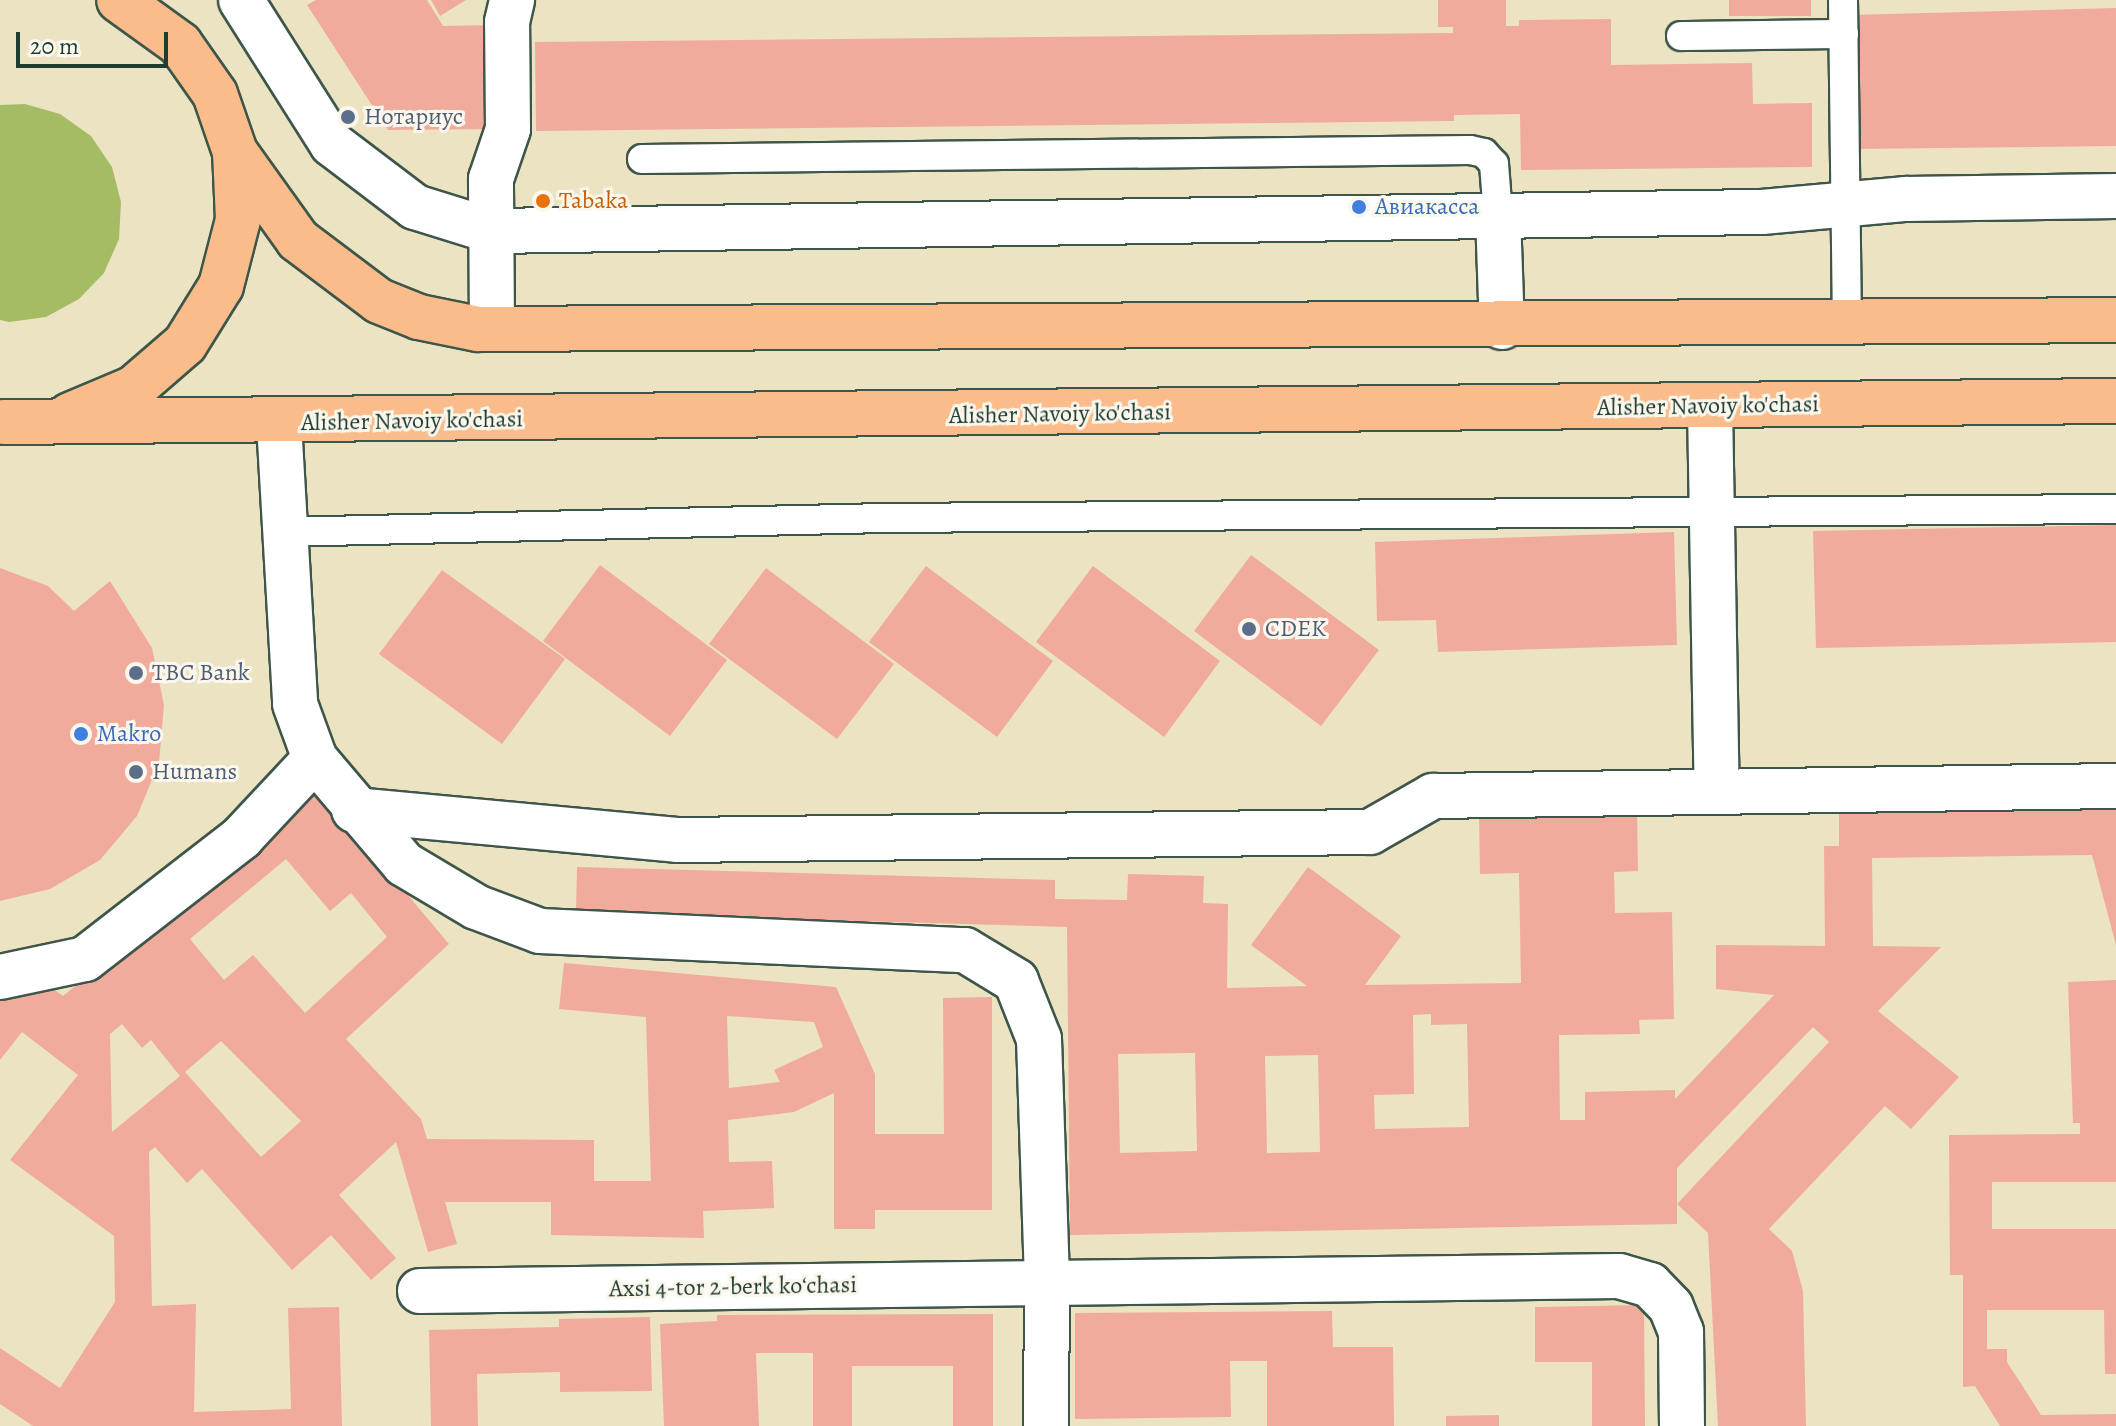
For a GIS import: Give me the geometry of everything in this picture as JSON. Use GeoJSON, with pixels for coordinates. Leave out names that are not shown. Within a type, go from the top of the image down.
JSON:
{"type":"FeatureCollection","features":[{"type":"Feature","properties":{"kind":"main road"},"geometry":{"type":"LineString","coordinates":[[2,422],[84,410],[134,388],[185,344],[221,286],[238,220],[235,152],[215,94],[180,44],[119,0]]}},
{"type":"Feature","properties":{"kind":"main road"},"geometry":{"type":"LineString","coordinates":[[235,152],[298,240],[379,301],[419,317],[492,329],[1502,327],[2116,320]]}},
{"type":"Feature","properties":{"kind":"main road","name":"Alisher Navoiy ko'chasi"},"geometry":{"type":"LineString","coordinates":[[2,422],[279,423],[2116,401]]}},
{"type":"Feature","properties":{"kind":"street"},"geometry":{"type":"LineString","coordinates":[[241,0],[332,144],[415,207],[492,231],[1762,212],[1846,204],[2116,196]]}},
{"type":"Feature","properties":{"kind":"street"},"geometry":{"type":"LineString","coordinates":[[492,329],[491,179],[508,129],[507,22],[512,0]]}},
{"type":"Feature","properties":{"kind":"street"},"geometry":{"type":"LineString","coordinates":[[1498,215],[1502,327]]}},
{"type":"Feature","properties":{"kind":"street"},"geometry":{"type":"LineString","coordinates":[[1710,407],[1717,791]]}},
{"type":"Feature","properties":{"kind":"street"},"geometry":{"type":"LineString","coordinates":[[279,423],[282,532],[295,704],[315,759],[354,810],[404,864],[476,907],[540,931],[965,950],[1001,968],[1026,997],[1039,1039],[1047,1283],[1046,1426]]}},
{"type":"Feature","properties":{"kind":"street"},"geometry":{"type":"LineString","coordinates":[[0,977],[85,959],[242,837],[315,759]]}},
{"type":"Feature","properties":{"kind":"street"},"geometry":{"type":"LineString","coordinates":[[354,810],[677,840],[1370,832],[1433,796],[2116,786]]}},
{"type":"Feature","properties":{"kind":"street","name":"Аxsi 4-tor 2-berk koʻchasi"},"geometry":{"type":"LineString","coordinates":[[420,1291],[1619,1276],[1650,1285],[1671,1307],[1681,1332],[1682,1426]]}},
{"type":"Feature","properties":{"kind":"lane"},"geometry":{"type":"LineString","coordinates":[[1843,0],[1847,323]]}},
{"type":"Feature","properties":{"kind":"lane"},"geometry":{"type":"LineString","coordinates":[[1681,36],[1844,34]]}},
{"type":"Feature","properties":{"kind":"lane"},"geometry":{"type":"LineString","coordinates":[[642,159],[1470,150],[1484,153],[1494,164],[1498,215]]}},
{"type":"Feature","properties":{"kind":"lane"},"geometry":{"type":"LineString","coordinates":[[282,532],[884,518],[1711,509],[2116,509]]}},
{"type":"Feature","properties":{"kind":"green space"},"geometry":{"type":"Polygon","coordinates":[[[25,104],[60,114],[91,136],[112,167],[121,202],[119,239],[104,273],[79,299],[46,317],[9,322],[0,320],[0,105],[25,104]]]}},
{"type":"Feature","properties":{"kind":"building"},"geometry":{"type":"Polygon","coordinates":[[[316,0],[427,0],[443,26],[499,25],[501,129],[388,130],[307,5],[316,0]]]}},
{"type":"Feature","properties":{"kind":"building"},"geometry":{"type":"Polygon","coordinates":[[[431,0],[466,0],[440,16],[431,0]]]}},
{"type":"Feature","properties":{"kind":"building"},"geometry":{"type":"Polygon","coordinates":[[[1438,0],[1506,0],[1506,26],[1519,26],[1519,20],[1611,19],[1611,65],[1752,63],[1753,104],[1812,103],[1812,167],[1521,170],[1520,114],[1454,115],[1454,121],[536,131],[535,42],[1453,33],[1453,27],[1438,27],[1438,0]]]}},
{"type":"Feature","properties":{"kind":"building"},"geometry":{"type":"Polygon","coordinates":[[[1729,0],[1811,0],[1811,16],[1729,16],[1729,0]]]}},
{"type":"Feature","properties":{"kind":"building"},"geometry":{"type":"Polygon","coordinates":[[[2116,8],[2116,146],[1851,149],[1850,15],[2116,8]]]}},
{"type":"Feature","properties":{"kind":"building"},"geometry":{"type":"Polygon","coordinates":[[[2116,525],[2116,642],[1816,648],[1813,531],[2116,525]]]}},
{"type":"Feature","properties":{"kind":"building"},"geometry":{"type":"Polygon","coordinates":[[[1674,532],[1677,645],[1438,652],[1436,620],[1377,621],[1375,542],[1674,532]]]}},
{"type":"Feature","properties":{"kind":"building"},"geometry":{"type":"Polygon","coordinates":[[[1251,555],[1379,650],[1321,726],[1194,631],[1251,555]]]}},
{"type":"Feature","properties":{"kind":"building"},"geometry":{"type":"Polygon","coordinates":[[[600,565],[727,660],[670,736],[543,641],[600,565]]]}},
{"type":"Feature","properties":{"kind":"building"},"geometry":{"type":"Polygon","coordinates":[[[926,566],[1053,661],[997,737],[869,642],[926,566]]]}},
{"type":"Feature","properties":{"kind":"building"},"geometry":{"type":"Polygon","coordinates":[[[1093,566],[1220,661],[1164,737],[1036,642],[1093,566]]]}},
{"type":"Feature","properties":{"kind":"building","name":"Makro"},"geometry":{"type":"Polygon","coordinates":[[[0,568],[48,586],[74,611],[110,581],[152,648],[164,705],[159,763],[137,816],[100,860],[50,889],[0,901],[0,568]]]}},
{"type":"Feature","properties":{"kind":"building"},"geometry":{"type":"Polygon","coordinates":[[[766,568],[894,664],[837,739],[709,644],[766,568]]]}},
{"type":"Feature","properties":{"kind":"building"},"geometry":{"type":"Polygon","coordinates":[[[442,570],[565,659],[502,744],[379,654],[442,570]]]}},
{"type":"Feature","properties":{"kind":"building"},"geometry":{"type":"Polygon","coordinates":[[[311,791],[359,849],[365,844],[449,944],[346,1039],[421,1119],[427,1139],[594,1140],[594,1181],[651,1181],[646,1017],[559,1009],[564,963],[836,987],[875,1074],[875,1134],[944,1134],[943,998],[992,997],[992,1210],[875,1210],[875,1229],[834,1229],[834,1093],[794,1112],[728,1120],[729,1162],[772,1161],[774,1208],[703,1211],[704,1238],[551,1235],[551,1202],[445,1202],[457,1244],[428,1252],[396,1142],[339,1195],[396,1258],[371,1280],[331,1235],[292,1270],[202,1169],[187,1183],[155,1147],[149,1152],[152,1306],[196,1304],[194,1412],[291,1409],[288,1308],[339,1307],[342,1426],[33,1426],[0,1404],[0,1348],[60,1388],[115,1302],[114,1236],[10,1160],[78,1075],[22,1032],[0,1060],[0,985],[39,978],[63,996],[311,791]],[[286,859],[190,939],[224,980],[253,955],[305,1013],[387,937],[351,893],[330,911],[286,859]],[[727,1016],[729,1088],[780,1082],[774,1070],[823,1047],[814,1022],[727,1016]],[[122,1024],[110,1034],[112,1132],[180,1076],[151,1040],[142,1048],[122,1024]],[[221,1041],[185,1072],[261,1157],[301,1121],[221,1041]]]}},
{"type":"Feature","properties":{"kind":"building"},"geometry":{"type":"Polygon","coordinates":[[[2116,801],[2116,945],[2092,855],[1872,858],[1873,946],[1941,947],[1878,1011],[1959,1077],[1911,1129],[1885,1106],[1769,1229],[1792,1251],[1803,1291],[1806,1426],[1718,1426],[1708,1233],[1677,1204],[1677,1224],[1070,1235],[1067,927],[576,913],[577,867],[1055,880],[1055,899],[1127,900],[1128,874],[1204,876],[1203,903],[1228,904],[1227,988],[1307,986],[1251,945],[1308,867],[1401,936],[1365,985],[1521,983],[1519,873],[1480,874],[1479,815],[1637,811],[1638,871],[1614,872],[1615,913],[1672,912],[1674,1019],[1639,1020],[1640,1034],[1559,1035],[1560,1120],[1585,1120],[1585,1092],[1675,1090],[1675,1099],[1774,995],[1716,989],[1716,945],[1825,946],[1824,846],[1839,846],[1839,806],[2116,801]],[[1431,1014],[1413,1015],[1414,1094],[1374,1095],[1375,1129],[1469,1127],[1467,1024],[1431,1025],[1431,1014]],[[1813,1027],[1677,1168],[1677,1204],[1829,1042],[1813,1027]],[[1195,1053],[1118,1054],[1120,1153],[1197,1151],[1195,1053]],[[1318,1055],[1265,1056],[1267,1153],[1320,1152],[1318,1055]]]}},
{"type":"Feature","properties":{"kind":"building"},"geometry":{"type":"Polygon","coordinates":[[[2116,980],[2116,1182],[1992,1182],[1992,1229],[2116,1229],[2116,1374],[2105,1374],[2104,1310],[1987,1310],[1987,1349],[2007,1349],[2007,1362],[2041,1415],[2116,1414],[2116,1426],[2000,1426],[1975,1386],[1963,1387],[1963,1275],[1950,1275],[1949,1135],[2080,1134],[2080,1123],[2073,1123],[2068,982],[2116,980]]]}},
{"type":"Feature","properties":{"kind":"building"},"geometry":{"type":"Polygon","coordinates":[[[1644,1305],[1645,1426],[1592,1426],[1592,1362],[1535,1362],[1535,1307],[1644,1305]]]}},
{"type":"Feature","properties":{"kind":"building"},"geometry":{"type":"Polygon","coordinates":[[[1332,1311],[1333,1347],[1393,1347],[1394,1426],[1267,1426],[1267,1361],[1230,1361],[1231,1417],[1075,1419],[1075,1313],[1332,1311]]]}},
{"type":"Feature","properties":{"kind":"building"},"geometry":{"type":"Polygon","coordinates":[[[993,1314],[993,1426],[953,1426],[953,1366],[852,1366],[852,1426],[813,1426],[813,1353],[756,1353],[759,1426],[664,1426],[660,1324],[717,1321],[717,1315],[993,1314]]]}},
{"type":"Feature","properties":{"kind":"building"},"geometry":{"type":"Polygon","coordinates":[[[650,1317],[652,1391],[560,1392],[560,1372],[477,1374],[478,1426],[431,1426],[429,1330],[559,1327],[559,1319],[650,1317]]]}},
{"type":"Feature","properties":{"kind":"building"},"geometry":{"type":"Polygon","coordinates":[[[1499,1415],[1499,1426],[1446,1426],[1446,1416],[1499,1415]]]}},
{"type":"Feature","properties":{"kind":"place","name":"Нотариус"},"geometry":{"type":"Point","coordinates":[348,117]}},
{"type":"Feature","properties":{"kind":"place","name":"Tabaka"},"geometry":{"type":"Point","coordinates":[543,201]}},
{"type":"Feature","properties":{"kind":"place","name":"Авиакасса"},"geometry":{"type":"Point","coordinates":[1359,207]}},
{"type":"Feature","properties":{"kind":"place","name":"CDEK"},"geometry":{"type":"Point","coordinates":[1249,629]}},
{"type":"Feature","properties":{"kind":"place","name":"TBC Bank"},"geometry":{"type":"Point","coordinates":[136,673]}},
{"type":"Feature","properties":{"kind":"place","name":"Makro"},"geometry":{"type":"Point","coordinates":[81,734]}},
{"type":"Feature","properties":{"kind":"place","name":"Humans"},"geometry":{"type":"Point","coordinates":[136,772]}}]}
